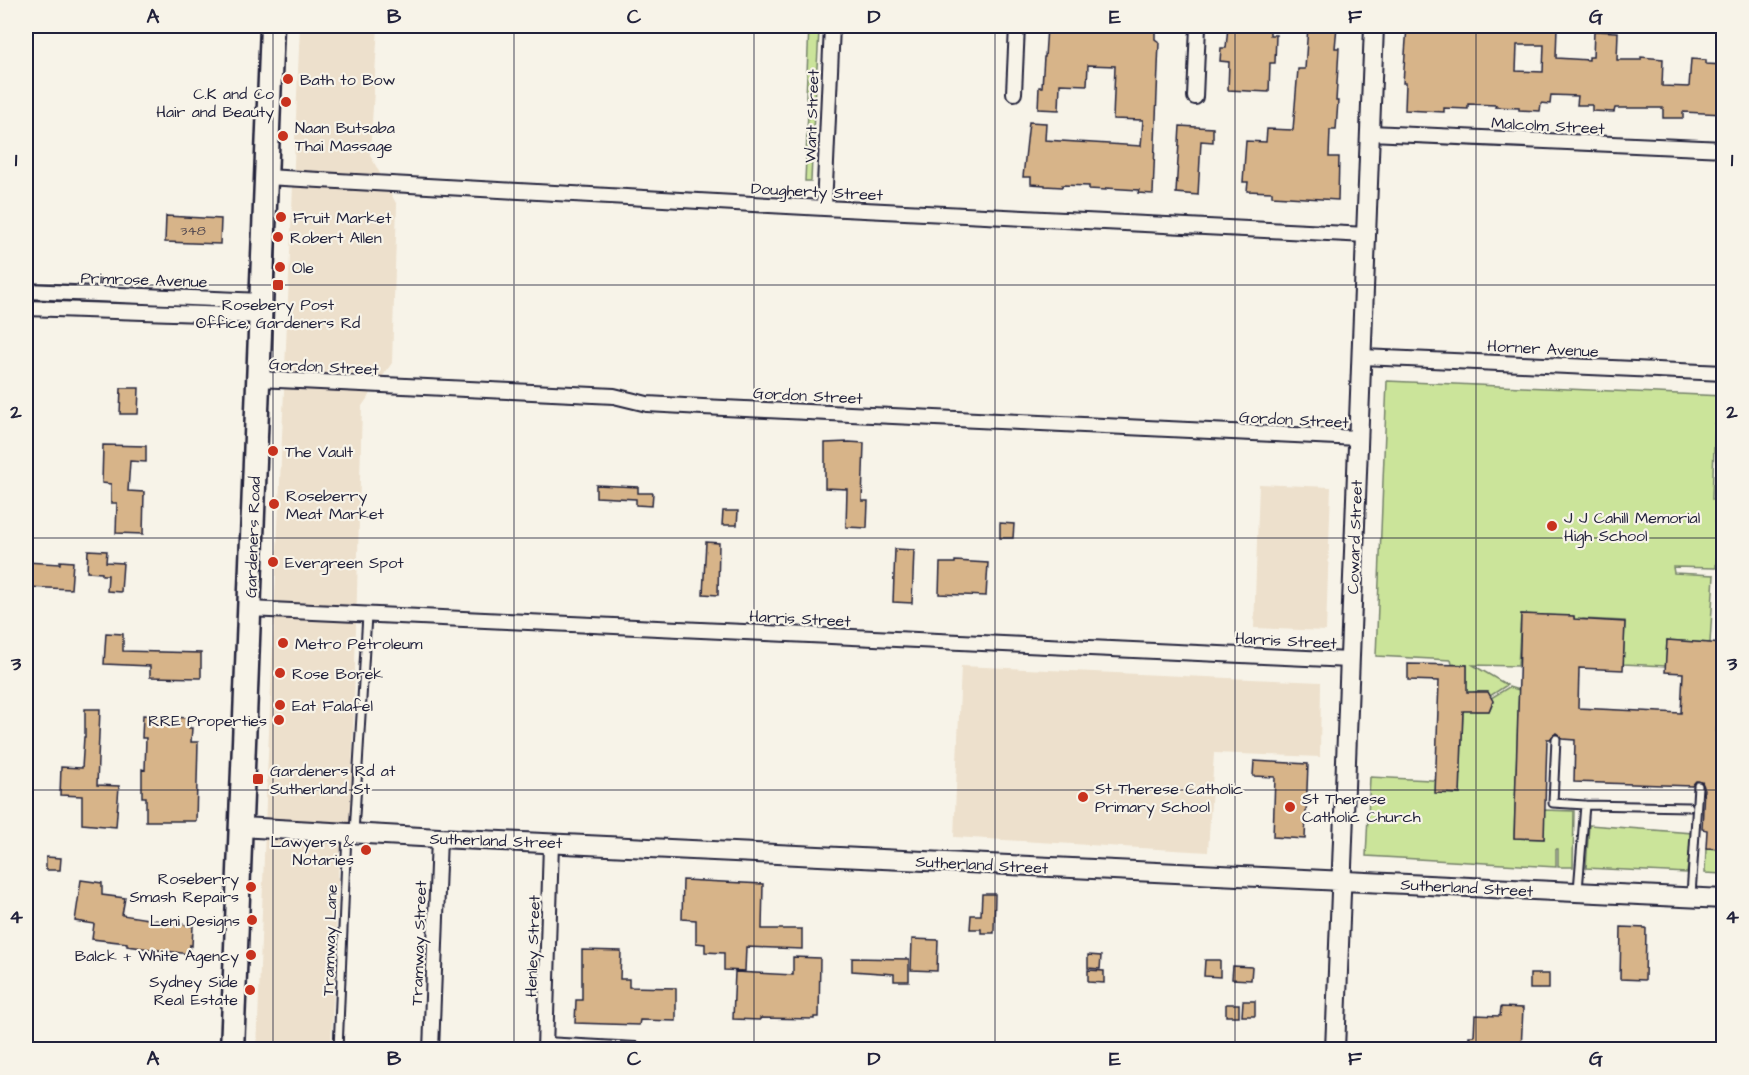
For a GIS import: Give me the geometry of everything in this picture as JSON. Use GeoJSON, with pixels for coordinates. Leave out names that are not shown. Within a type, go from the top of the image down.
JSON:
{"type":"FeatureCollection","features":[{"type":"Feature","properties":{"kind":"main road","name":"Gardeners Road"},"geometry":{"type":"LineString","coordinates":[[232,1050],[272,26]]}},
{"type":"Feature","properties":{"kind":"street","name":"Want Street"},"geometry":{"type":"LineString","coordinates":[[824,208],[832,26]]}},
{"type":"Feature","properties":{"kind":"street"},"geometry":{"type":"LineString","coordinates":[[1014,93],[1017,26]]}},
{"type":"Feature","properties":{"kind":"street"},"geometry":{"type":"LineString","coordinates":[[1195,97],[1198,26]]}},
{"type":"Feature","properties":{"kind":"street","name":"Coward Street"},"geometry":{"type":"LineString","coordinates":[[1335,1050],[1374,26]]}},
{"type":"Feature","properties":{"kind":"street","name":"Malcolm Street"},"geometry":{"type":"LineString","coordinates":[[1370,133],[1724,149]]}},
{"type":"Feature","properties":{"kind":"street","name":"Dougherty Street"},"geometry":{"type":"LineString","coordinates":[[266,177],[1366,235]]}},
{"type":"Feature","properties":{"kind":"street","name":"Primrose Avenue"},"geometry":{"type":"LineString","coordinates":[[26,291],[176,297],[261,308]]}},
{"type":"Feature","properties":{"kind":"street"},"geometry":{"type":"LineString","coordinates":[[95,311],[96,294]]}},
{"type":"Feature","properties":{"kind":"street"},"geometry":{"type":"LineString","coordinates":[[176,297],[176,313]]}},
{"type":"Feature","properties":{"kind":"street","name":"Primrose Avenue"},"geometry":{"type":"LineString","coordinates":[[26,308],[176,313],[261,308]]}},
{"type":"Feature","properties":{"kind":"street","name":"Horner Avenue"},"geometry":{"type":"LineString","coordinates":[[1362,357],[1724,373]]}},
{"type":"Feature","properties":{"kind":"street","name":"Gordon Street"},"geometry":{"type":"LineString","coordinates":[[258,379],[614,396],[647,404],[1358,438]]}},
{"type":"Feature","properties":{"kind":"street","name":"Harris Street"},"geometry":{"type":"LineString","coordinates":[[249,609],[1350,660]]}},
{"type":"Feature","properties":{"kind":"street","name":"Sutherland Street"},"geometry":{"type":"LineString","coordinates":[[240,827],[1724,899]]}},
{"type":"Feature","properties":{"kind":"street","name":"Tramway Street"},"geometry":{"type":"LineString","coordinates":[[431,1050],[439,838]]}},
{"type":"Feature","properties":{"kind":"street","name":"Henley Street"},"geometry":{"type":"LineString","coordinates":[[545,1047],[551,843]]}},
{"type":"Feature","properties":{"kind":"street"},"geometry":{"type":"LineString","coordinates":[[545,1047],[636,1050]]}},
{"type":"Feature","properties":{"kind":"lane","name":"Tramway Lane"},"geometry":{"type":"LineString","coordinates":[[338,1050],[367,615]]}},
{"type":"Feature","properties":{"kind":"lane"},"geometry":{"type":"LineString","coordinates":[[1556,739],[1553,803],[1689,807]]}},
{"type":"Feature","properties":{"kind":"lane"},"geometry":{"type":"LineString","coordinates":[[1691,898],[1698,786]]}},
{"type":"Feature","properties":{"kind":"lane"},"geometry":{"type":"LineString","coordinates":[[1578,892],[1586,805]]}},
{"type":"Feature","properties":{"kind":"shaded area"},"geometry":{"type":"Polygon","coordinates":[[[300,26],[378,26],[370,155],[397,205],[392,363],[362,406],[351,815],[339,855],[331,1049],[257,1050],[266,801],[300,26]]]}},
{"type":"Feature","properties":{"kind":"shaded area"},"geometry":{"type":"Polygon","coordinates":[[[1259,484],[1331,487],[1326,631],[1254,628],[1259,484]]]}},
{"type":"Feature","properties":{"kind":"shaded area","name":"St Therese Catholic Primary School"},"geometry":{"type":"Polygon","coordinates":[[[961,666],[1321,682],[1320,757],[1214,753],[1208,852],[954,837],[961,666]]]}},
{"type":"Feature","properties":{"kind":"green space"},"geometry":{"type":"Polygon","coordinates":[[[809,26],[817,26],[819,31],[815,103],[808,104],[806,98],[809,26]]]}},
{"type":"Feature","properties":{"kind":"green space"},"geometry":{"type":"Polygon","coordinates":[[[808,111],[814,111],[811,181],[805,181],[808,111]]]}},
{"type":"Feature","properties":{"kind":"green space","name":"J J Cahill Memorial High School"},"geometry":{"type":"Polygon","coordinates":[[[1387,381],[1723,396],[1723,424],[1715,424],[1712,499],[1717,499],[1716,568],[1673,567],[1674,573],[1714,575],[1710,643],[1667,640],[1666,666],[1623,664],[1625,621],[1583,619],[1572,661],[1574,617],[1521,614],[1518,666],[1473,665],[1507,685],[1490,696],[1488,692],[1474,692],[1472,695],[1476,711],[1489,711],[1493,702],[1491,698],[1509,687],[1519,690],[1514,838],[1544,839],[1544,810],[1574,811],[1573,867],[1558,867],[1558,849],[1556,849],[1556,867],[1366,856],[1370,777],[1450,781],[1449,793],[1460,794],[1464,682],[1467,681],[1467,665],[1452,664],[1451,660],[1376,656],[1387,381]]]}},
{"type":"Feature","properties":{"kind":"green space"},"geometry":{"type":"Polygon","coordinates":[[[1589,825],[1692,833],[1687,873],[1586,868],[1589,825]]]}},
{"type":"Feature","properties":{"kind":"green space"},"geometry":{"type":"Polygon","coordinates":[[[1706,848],[1723,849],[1723,874],[1705,873],[1706,848]]]}},
{"type":"Feature","properties":{"kind":"building"},"geometry":{"type":"Polygon","coordinates":[[[1084,26],[1155,30],[1155,39],[1159,42],[1153,194],[1138,193],[1139,190],[1089,189],[1089,186],[1045,186],[1031,184],[1031,177],[1023,177],[1029,122],[1046,123],[1045,140],[1141,146],[1143,120],[1113,119],[1115,66],[1088,65],[1087,85],[1060,84],[1059,110],[1038,109],[1047,27],[1083,29],[1084,26]]]}},
{"type":"Feature","properties":{"kind":"building"},"geometry":{"type":"Polygon","coordinates":[[[1228,26],[1270,26],[1270,35],[1276,35],[1275,63],[1270,63],[1269,92],[1228,90],[1229,62],[1220,61],[1221,48],[1226,48],[1228,26]]]}},
{"type":"Feature","properties":{"kind":"building"},"geometry":{"type":"Polygon","coordinates":[[[1308,26],[1337,26],[1335,48],[1339,48],[1336,101],[1338,101],[1336,130],[1330,130],[1329,157],[1339,157],[1338,200],[1272,196],[1272,192],[1247,191],[1248,182],[1243,182],[1246,141],[1266,142],[1267,129],[1293,130],[1298,69],[1305,69],[1308,26]]]}},
{"type":"Feature","properties":{"kind":"building"},"geometry":{"type":"Polygon","coordinates":[[[1407,26],[1517,28],[1518,26],[1557,26],[1556,58],[1589,60],[1589,57],[1593,57],[1594,31],[1618,32],[1617,60],[1641,60],[1641,57],[1663,59],[1662,86],[1689,87],[1691,59],[1706,60],[1706,64],[1724,65],[1724,114],[1683,112],[1683,118],[1663,118],[1663,108],[1615,108],[1614,112],[1592,111],[1592,105],[1577,105],[1578,96],[1551,95],[1550,104],[1541,103],[1540,111],[1468,104],[1468,109],[1444,108],[1444,112],[1405,110],[1406,83],[1403,83],[1407,26]],[[1517,45],[1516,71],[1543,72],[1544,45],[1517,45]]]}},
{"type":"Feature","properties":{"kind":"building"},"geometry":{"type":"Polygon","coordinates":[[[1180,126],[1213,128],[1213,142],[1201,141],[1198,195],[1176,193],[1180,126]]]}},
{"type":"Feature","properties":{"kind":"building"},"geometry":{"type":"Polygon","coordinates":[[[166,216],[221,219],[220,244],[165,242],[166,216]]]}},
{"type":"Feature","properties":{"kind":"building"},"geometry":{"type":"Polygon","coordinates":[[[121,388],[139,388],[138,414],[120,414],[121,388]]]}},
{"type":"Feature","properties":{"kind":"building"},"geometry":{"type":"Polygon","coordinates":[[[825,443],[864,443],[862,501],[868,501],[867,528],[846,527],[847,489],[825,488],[825,443]]]}},
{"type":"Feature","properties":{"kind":"building"},"geometry":{"type":"Polygon","coordinates":[[[103,445],[146,446],[146,462],[130,461],[128,491],[144,492],[143,534],[116,533],[117,503],[111,503],[111,484],[102,483],[103,445]]]}},
{"type":"Feature","properties":{"kind":"building"},"geometry":{"type":"Polygon","coordinates":[[[596,485],[638,487],[638,493],[653,493],[652,506],[636,505],[636,499],[596,497],[596,485]]]}},
{"type":"Feature","properties":{"kind":"building"},"geometry":{"type":"Polygon","coordinates":[[[723,511],[738,511],[737,525],[722,525],[723,511]]]}},
{"type":"Feature","properties":{"kind":"building"},"geometry":{"type":"Polygon","coordinates":[[[1000,523],[1014,524],[1013,538],[1000,538],[1000,523]]]}},
{"type":"Feature","properties":{"kind":"building"},"geometry":{"type":"Polygon","coordinates":[[[706,542],[719,543],[718,595],[703,594],[706,542]]]}},
{"type":"Feature","properties":{"kind":"building"},"geometry":{"type":"Polygon","coordinates":[[[895,549],[914,550],[912,603],[893,602],[895,549]]]}},
{"type":"Feature","properties":{"kind":"building"},"geometry":{"type":"Polygon","coordinates":[[[88,550],[107,551],[106,562],[123,563],[121,592],[107,591],[108,575],[87,572],[88,550]]]}},
{"type":"Feature","properties":{"kind":"building"},"geometry":{"type":"Polygon","coordinates":[[[60,561],[73,562],[71,589],[26,587],[26,562],[60,564],[60,561]]]}},
{"type":"Feature","properties":{"kind":"building"},"geometry":{"type":"Polygon","coordinates":[[[955,561],[988,563],[986,596],[939,594],[940,563],[955,563],[955,561]]]}},
{"type":"Feature","properties":{"kind":"building"},"geometry":{"type":"Polygon","coordinates":[[[1521,614],[1574,616],[1574,619],[1625,622],[1623,670],[1579,668],[1578,708],[1681,713],[1683,673],[1665,672],[1667,640],[1724,644],[1724,719],[1717,719],[1716,744],[1724,744],[1724,849],[1706,848],[1707,830],[1702,829],[1704,787],[1702,782],[1696,781],[1692,786],[1574,782],[1575,740],[1562,739],[1556,733],[1547,739],[1544,839],[1514,838],[1521,614]]]}},
{"type":"Feature","properties":{"kind":"building"},"geometry":{"type":"Polygon","coordinates":[[[106,633],[123,634],[123,651],[201,653],[201,678],[150,677],[150,666],[104,664],[106,633]]]}},
{"type":"Feature","properties":{"kind":"building"},"geometry":{"type":"Polygon","coordinates":[[[1408,664],[1467,665],[1467,692],[1488,692],[1493,701],[1489,711],[1463,711],[1460,794],[1435,793],[1439,681],[1408,680],[1408,664]]]}},
{"type":"Feature","properties":{"kind":"building"},"geometry":{"type":"Polygon","coordinates":[[[85,709],[100,709],[97,785],[119,786],[116,827],[82,824],[82,796],[60,795],[61,767],[82,768],[85,709]]]}},
{"type":"Feature","properties":{"kind":"building"},"geometry":{"type":"Polygon","coordinates":[[[143,715],[188,718],[189,728],[192,728],[191,742],[198,742],[196,821],[146,821],[146,797],[142,797],[142,769],[145,770],[146,738],[142,738],[143,715]]]}},
{"type":"Feature","properties":{"kind":"building","name":"St Therese Catholic Church"},"geometry":{"type":"Polygon","coordinates":[[[1254,761],[1308,764],[1305,839],[1273,837],[1275,777],[1253,776],[1254,761]]]}},
{"type":"Feature","properties":{"kind":"building"},"geometry":{"type":"Polygon","coordinates":[[[46,857],[61,858],[60,870],[46,870],[46,857]]]}},
{"type":"Feature","properties":{"kind":"building"},"geometry":{"type":"Polygon","coordinates":[[[81,880],[102,883],[102,895],[125,898],[122,915],[193,926],[192,946],[190,945],[189,954],[92,939],[94,924],[75,921],[81,880]]]}},
{"type":"Feature","properties":{"kind":"building"},"geometry":{"type":"Polygon","coordinates":[[[683,880],[763,884],[762,929],[802,929],[802,949],[746,947],[745,971],[724,970],[724,953],[705,952],[705,944],[696,943],[696,920],[682,919],[683,880]]]}},
{"type":"Feature","properties":{"kind":"building"},"geometry":{"type":"Polygon","coordinates":[[[982,894],[995,894],[994,933],[981,933],[981,929],[970,929],[971,915],[981,915],[982,894]]]}},
{"type":"Feature","properties":{"kind":"building"},"geometry":{"type":"Polygon","coordinates":[[[1621,927],[1646,928],[1645,980],[1620,979],[1621,927]]]}},
{"type":"Feature","properties":{"kind":"building"},"geometry":{"type":"Polygon","coordinates":[[[912,939],[938,940],[937,971],[911,970],[912,939]]]}},
{"type":"Feature","properties":{"kind":"building"},"geometry":{"type":"Polygon","coordinates":[[[582,950],[621,951],[620,979],[629,979],[629,987],[676,988],[676,1021],[640,1020],[639,1025],[575,1023],[576,1000],[582,1000],[582,950]]]}},
{"type":"Feature","properties":{"kind":"building"},"geometry":{"type":"Polygon","coordinates":[[[1088,955],[1101,956],[1100,969],[1088,968],[1088,955]]]}},
{"type":"Feature","properties":{"kind":"building"},"geometry":{"type":"Polygon","coordinates":[[[793,957],[820,958],[819,1017],[814,1017],[814,1019],[733,1019],[735,972],[793,975],[793,957]]]}},
{"type":"Feature","properties":{"kind":"building"},"geometry":{"type":"Polygon","coordinates":[[[852,958],[909,959],[909,981],[894,981],[894,974],[852,971],[852,958]]]}},
{"type":"Feature","properties":{"kind":"building"},"geometry":{"type":"Polygon","coordinates":[[[1205,960],[1220,960],[1220,977],[1204,976],[1205,960]]]}},
{"type":"Feature","properties":{"kind":"building"},"geometry":{"type":"Polygon","coordinates":[[[1233,966],[1252,967],[1251,980],[1232,979],[1233,966]]]}},
{"type":"Feature","properties":{"kind":"building"},"geometry":{"type":"Polygon","coordinates":[[[1088,970],[1104,971],[1104,983],[1088,982],[1088,970]]]}},
{"type":"Feature","properties":{"kind":"building"},"geometry":{"type":"Polygon","coordinates":[[[1530,974],[1549,974],[1549,989],[1530,989],[1530,974]]]}},
{"type":"Feature","properties":{"kind":"building"},"geometry":{"type":"Polygon","coordinates":[[[1243,1001],[1255,1001],[1255,1016],[1242,1016],[1243,1001]]]}},
{"type":"Feature","properties":{"kind":"building"},"geometry":{"type":"Polygon","coordinates":[[[1226,1004],[1239,1004],[1239,1016],[1226,1016],[1226,1004]]]}},
{"type":"Feature","properties":{"kind":"building"},"geometry":{"type":"Polygon","coordinates":[[[1501,1007],[1523,1008],[1521,1050],[1468,1050],[1469,1036],[1474,1036],[1475,1015],[1500,1016],[1501,1007]]]}},
{"type":"Feature","properties":{"kind":"place","name":"Bath to Bow"},"geometry":{"type":"Point","coordinates":[288,79]}},
{"type":"Feature","properties":{"kind":"place","name":"C.K and Co Hair and Beauty"},"geometry":{"type":"Point","coordinates":[286,102]}},
{"type":"Feature","properties":{"kind":"place","name":"Naan Butsaba Thai Massage"},"geometry":{"type":"Point","coordinates":[283,136]}},
{"type":"Feature","properties":{"kind":"place","name":"Fruit Market"},"geometry":{"type":"Point","coordinates":[281,217]}},
{"type":"Feature","properties":{"kind":"place","name":"Robert Allen"},"geometry":{"type":"Point","coordinates":[278,237]}},
{"type":"Feature","properties":{"kind":"place","name":"Ole"},"geometry":{"type":"Point","coordinates":[280,267]}},
{"type":"Feature","properties":{"kind":"place","name":"Rosebery Post Office, Gardeners Rd"},"geometry":{"type":"Point","coordinates":[278,285]}},
{"type":"Feature","properties":{"kind":"place","name":"The Vault"},"geometry":{"type":"Point","coordinates":[273,451]}},
{"type":"Feature","properties":{"kind":"place","name":"Roseberry Meat Market"},"geometry":{"type":"Point","coordinates":[274,504]}},
{"type":"Feature","properties":{"kind":"place","name":"J J Cahill Memorial High School"},"geometry":{"type":"Point","coordinates":[1552,526]}},
{"type":"Feature","properties":{"kind":"place","name":"Evergreen Spot"},"geometry":{"type":"Point","coordinates":[273,562]}},
{"type":"Feature","properties":{"kind":"place","name":"Metro Petroleum"},"geometry":{"type":"Point","coordinates":[283,643]}},
{"type":"Feature","properties":{"kind":"place","name":"Rose Borek"},"geometry":{"type":"Point","coordinates":[280,673]}},
{"type":"Feature","properties":{"kind":"place","name":"Eat Falafel"},"geometry":{"type":"Point","coordinates":[280,705]}},
{"type":"Feature","properties":{"kind":"place","name":"RRE Properties"},"geometry":{"type":"Point","coordinates":[279,720]}},
{"type":"Feature","properties":{"kind":"place","name":"Gardeners Rd at Sutherland St"},"geometry":{"type":"Point","coordinates":[258,779]}},
{"type":"Feature","properties":{"kind":"place","name":"St Therese Catholic Primary School"},"geometry":{"type":"Point","coordinates":[1083,797]}},
{"type":"Feature","properties":{"kind":"place","name":"St Therese Catholic Church"},"geometry":{"type":"Point","coordinates":[1290,807]}},
{"type":"Feature","properties":{"kind":"place","name":"Lawyers & Notaries"},"geometry":{"type":"Point","coordinates":[366,850]}},
{"type":"Feature","properties":{"kind":"place","name":"Roseberry Smash Repairs"},"geometry":{"type":"Point","coordinates":[251,887]}},
{"type":"Feature","properties":{"kind":"place","name":"Leni Designs"},"geometry":{"type":"Point","coordinates":[252,920]}},
{"type":"Feature","properties":{"kind":"place","name":"Balck + White Agency"},"geometry":{"type":"Point","coordinates":[251,955]}},
{"type":"Feature","properties":{"kind":"place","name":"Sydney Side Real Estate"},"geometry":{"type":"Point","coordinates":[250,990]}}]}
